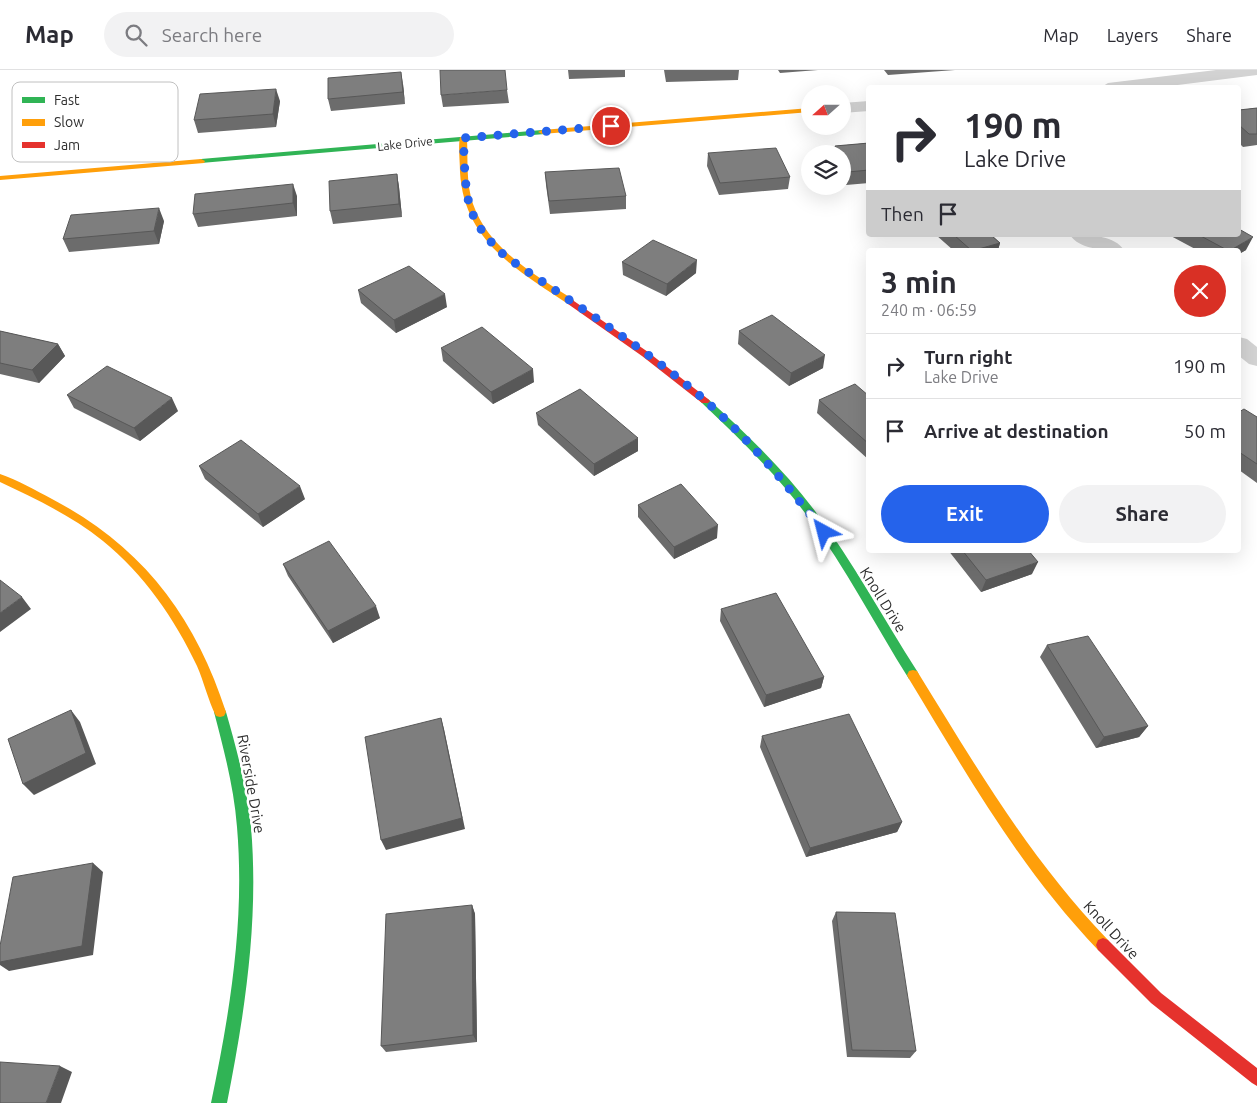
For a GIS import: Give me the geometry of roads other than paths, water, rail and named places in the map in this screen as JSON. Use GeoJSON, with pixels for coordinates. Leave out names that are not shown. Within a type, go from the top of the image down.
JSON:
{"type":"FeatureCollection","features":[{"type":"Feature","properties":{"kind":"street"},"geometry":{"type":"LineString","coordinates":[[1133,85],[1257,70]]}},
{"type":"Feature","properties":{"kind":"street"},"geometry":{"type":"LineString","coordinates":[[851,107],[866,106]]}},
{"type":"Feature","properties":{"kind":"street","name":"Lake Drive"},"geometry":{"type":"LineString","coordinates":[[0,178],[801,111]]}},
{"type":"Feature","properties":{"kind":"street","name":"Knoll Drive"},"geometry":{"type":"LineString","coordinates":[[463,138],[467,202],[473,220],[486,238],[505,256],[646,354],[693,390],[770,465],[824,532],[1020,848],[1089,932],[1156,998],[1257,1078]]}},
{"type":"Feature","properties":{"kind":"street"},"geometry":{"type":"LineString","coordinates":[[1085,237],[1109,248]]}},
{"type":"Feature","properties":{"kind":"street"},"geometry":{"type":"LineString","coordinates":[[1241,346],[1257,358]]}},
{"type":"Feature","properties":{"kind":"street","name":"Riverside Drive"},"geometry":{"type":"LineString","coordinates":[[0,478],[28,490],[71,514],[119,548],[151,582],[182,625],[213,685],[234,756],[246,839],[246,920],[237,1014],[219,1103]]}}]}
